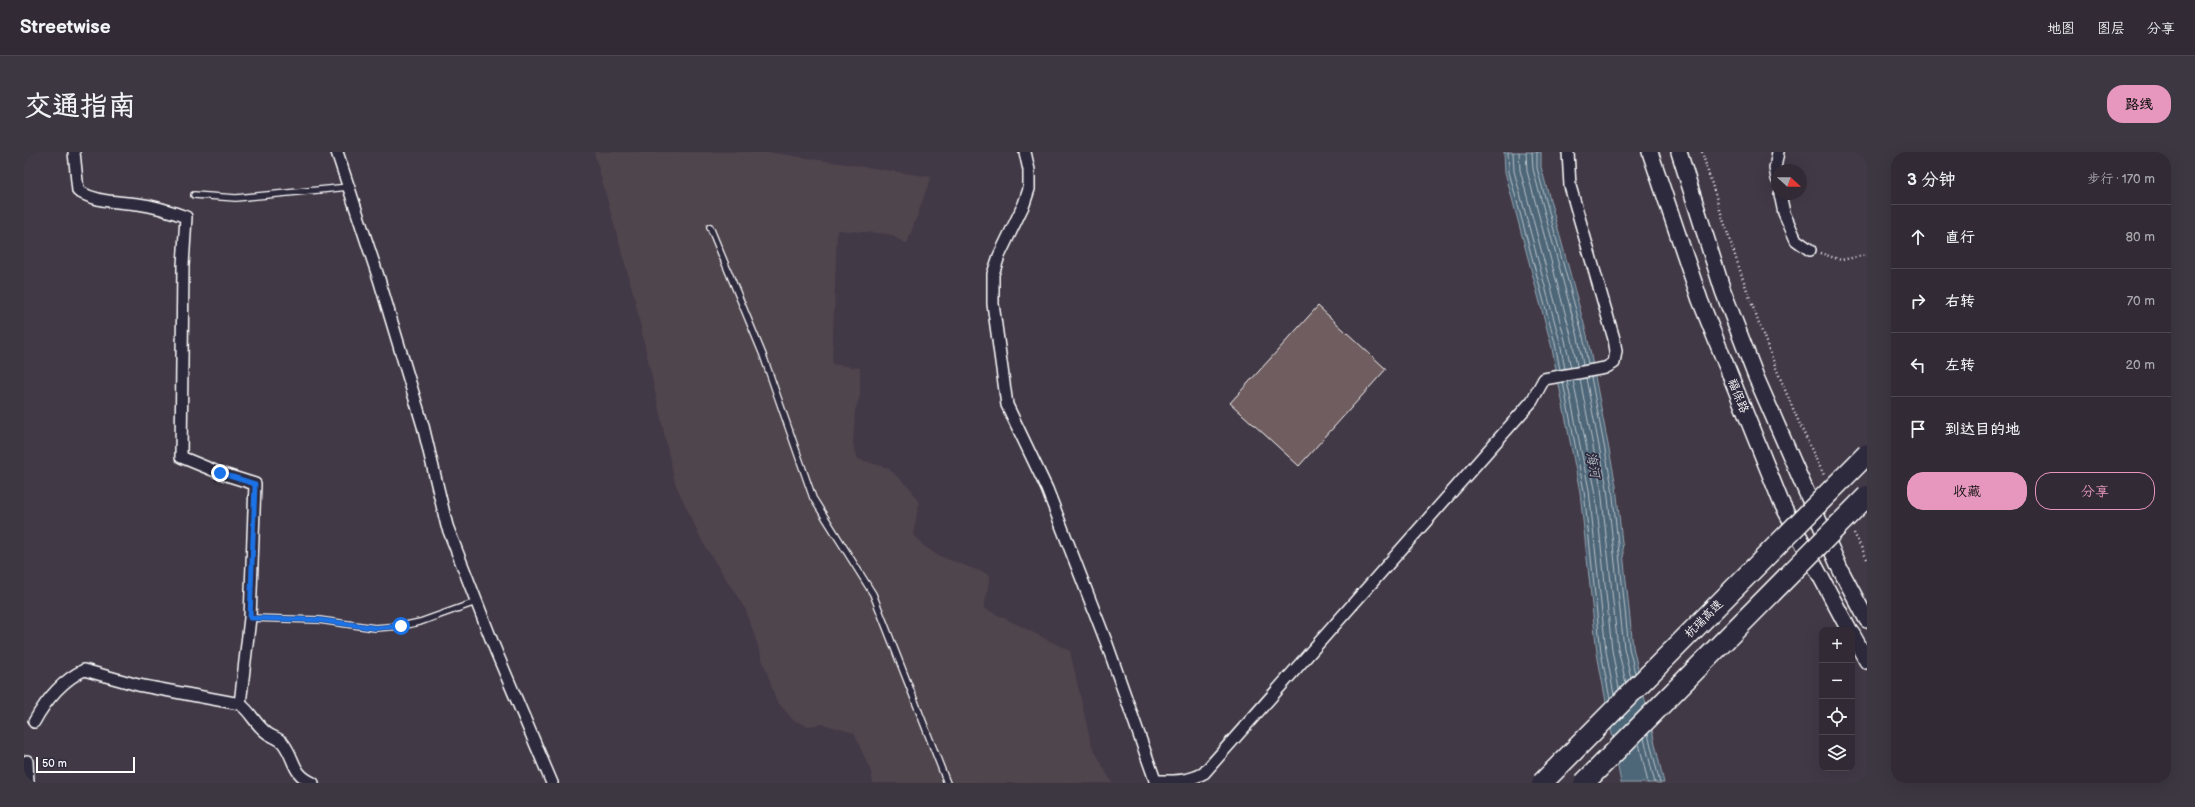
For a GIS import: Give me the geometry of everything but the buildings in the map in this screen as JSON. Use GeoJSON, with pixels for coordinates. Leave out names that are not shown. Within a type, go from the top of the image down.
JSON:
{"type":"FeatureCollection","features":[{"type":"Feature","properties":{"kind":"highway","name":"杭瑞高速"},"geometry":{"type":"LineString","coordinates":[[1542,783],[1867,454]]}},
{"type":"Feature","properties":{"kind":"highway"},"geometry":{"type":"LineString","coordinates":[[1584,783],[1867,496]]}},
{"type":"Feature","properties":{"kind":"main road","name":"福保路"},"geometry":{"type":"LineString","coordinates":[[1650,152],[1700,300],[1781,502],[1848,627]]}},
{"type":"Feature","properties":{"kind":"main road","name":"福保路"},"geometry":{"type":"LineString","coordinates":[[1679,152],[1723,291],[1756,377],[1840,569],[1867,620]]}},
{"type":"Feature","properties":{"kind":"main road"},"geometry":{"type":"LineString","coordinates":[[1855,639],[1867,661]]}},
{"type":"Feature","properties":{"kind":"street"},"geometry":{"type":"LineString","coordinates":[[74,152],[78,191],[93,199],[139,204],[169,211],[186,217],[183,266],[181,457],[220,473],[255,484],[250,618],[240,704]]}},
{"type":"Feature","properties":{"kind":"street"},"geometry":{"type":"LineString","coordinates":[[337,152],[379,279],[423,426],[447,526],[476,602],[552,783]]}},
{"type":"Feature","properties":{"kind":"street"},"geometry":{"type":"LineString","coordinates":[[1025,152],[1029,170],[1029,188],[1024,204],[1000,256],[994,274],[993,304],[1007,405],[1047,489],[1107,644],[1153,782],[1182,781],[1195,778],[1204,773],[1527,406],[1544,379],[1605,368],[1614,363],[1616,351],[1570,186],[1568,152]]}},
{"type":"Feature","properties":{"kind":"street"},"geometry":{"type":"LineString","coordinates":[[1776,164],[1778,152]]}},
{"type":"Feature","properties":{"kind":"street"},"geometry":{"type":"LineString","coordinates":[[1781,200],[1784,213],[1796,240],[1810,250]]}},
{"type":"Feature","properties":{"kind":"street"},"geometry":{"type":"LineString","coordinates":[[34,722],[46,700],[59,688],[84,670],[138,685],[240,704],[248,710],[255,723],[282,742],[291,757],[296,772],[303,779],[313,783]]}},
{"type":"Feature","properties":{"kind":"street"},"geometry":{"type":"LineString","coordinates":[[27,761],[28,783]]}},
{"type":"Feature","properties":{"kind":"lane"},"geometry":{"type":"LineString","coordinates":[[194,195],[236,198],[349,187]]}},
{"type":"Feature","properties":{"kind":"lane"},"geometry":{"type":"LineString","coordinates":[[710,227],[763,355],[813,498],[873,594],[947,783]]}},
{"type":"Feature","properties":{"kind":"lane"},"geometry":{"type":"LineString","coordinates":[[250,618],[319,620],[381,628],[420,622],[476,602]]}},
{"type":"Feature","properties":{"kind":"path"},"geometry":{"type":"LineString","coordinates":[[1702,152],[1724,224],[1766,341],[1826,479]]}},
{"type":"Feature","properties":{"kind":"path"},"geometry":{"type":"LineString","coordinates":[[1810,250],[1841,260],[1867,255]]}},
{"type":"Feature","properties":{"kind":"path"},"geometry":{"type":"LineString","coordinates":[[1850,526],[1867,559]]}},
{"type":"Feature","properties":{"kind":"shaded area"},"geometry":{"type":"Polygon","coordinates":[[[594,152],[767,152],[931,177],[907,244],[889,234],[837,230],[832,364],[860,368],[860,396],[855,411],[853,444],[858,459],[888,468],[911,489],[919,503],[913,535],[924,546],[937,555],[990,575],[984,608],[1070,651],[1091,744],[1112,783],[873,783],[871,772],[854,733],[823,724],[808,726],[793,720],[776,700],[746,610],[703,543],[675,483],[634,296],[594,152]]]}},
{"type":"Feature","properties":{"kind":"water","name":"海河"},"geometry":{"type":"Polygon","coordinates":[[[1504,152],[1541,152],[1541,167],[1587,335],[1616,486],[1633,647],[1664,783],[1621,783],[1597,653],[1580,492],[1551,344],[1505,172],[1504,152]]]}},
{"type":"Feature","properties":{"kind":"route"},"geometry":{"type":"LineString","coordinates":[[220,473],[255,484],[250,618],[319,620],[375,628],[401,626]]}}]}
